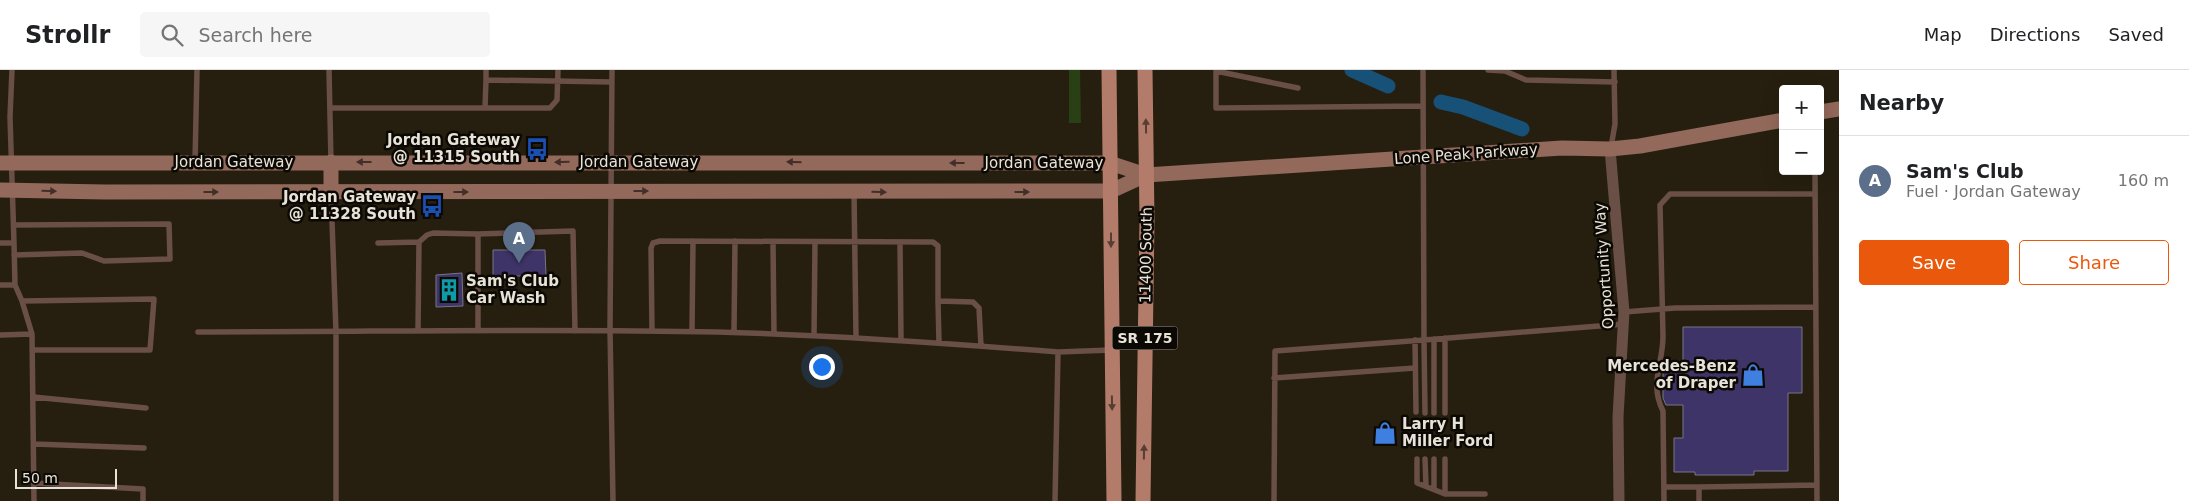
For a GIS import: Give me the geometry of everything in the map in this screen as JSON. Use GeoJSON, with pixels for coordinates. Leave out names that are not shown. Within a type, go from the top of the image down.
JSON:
{"type":"FeatureCollection","features":[{"type":"Feature","properties":{"kind":"main road","name":"SR 175"},"geometry":{"type":"LineString","coordinates":[[1109,70],[1114,501]]}},
{"type":"Feature","properties":{"kind":"main road","name":"11400 South"},"geometry":{"type":"LineString","coordinates":[[1143,501],[1146,175],[1144,70]]}},
{"type":"Feature","properties":{"kind":"main road"},"geometry":{"type":"LineString","coordinates":[[1824,111],[1839,109]]}},
{"type":"Feature","properties":{"kind":"main road","name":"Lone Peak Parkway"},"geometry":{"type":"LineString","coordinates":[[1146,175],[1562,148],[1610,149],[1715,134],[1779,121]]}},
{"type":"Feature","properties":{"kind":"main road","name":"Jordan Gateway"},"geometry":{"type":"LineString","coordinates":[[6,163],[612,161],[1110,163],[1146,175]]}},
{"type":"Feature","properties":{"kind":"main road"},"geometry":{"type":"LineString","coordinates":[[331,162],[331,192]]}},
{"type":"Feature","properties":{"kind":"main road","name":"Jordan Gateway"},"geometry":{"type":"LineString","coordinates":[[6,190],[331,192],[1111,191],[1146,175]]}},
{"type":"Feature","properties":{"kind":"street","name":"Opportunity Way"},"geometry":{"type":"LineString","coordinates":[[1610,149],[1624,318],[1618,417],[1619,501]]}},
{"type":"Feature","properties":{"kind":"lane"},"geometry":{"type":"LineString","coordinates":[[12,70],[6,190],[14,226],[15,285],[22,300],[32,334],[34,501]]}},
{"type":"Feature","properties":{"kind":"lane"},"geometry":{"type":"LineString","coordinates":[[195,162],[197,70]]}},
{"type":"Feature","properties":{"kind":"lane"},"geometry":{"type":"LineString","coordinates":[[329,70],[331,162]]}},
{"type":"Feature","properties":{"kind":"lane"},"geometry":{"type":"LineString","coordinates":[[485,108],[486,70]]}},
{"type":"Feature","properties":{"kind":"lane"},"geometry":{"type":"LineString","coordinates":[[330,108],[550,108],[557,100],[558,70]]}},
{"type":"Feature","properties":{"kind":"lane"},"geometry":{"type":"LineString","coordinates":[[612,70],[610,330],[613,501]]}},
{"type":"Feature","properties":{"kind":"lane"},"geometry":{"type":"LineString","coordinates":[[1423,70],[1422,157],[1425,413]]}},
{"type":"Feature","properties":{"kind":"lane"},"geometry":{"type":"LineString","coordinates":[[1488,70],[1505,71],[1526,80],[1614,82]]}},
{"type":"Feature","properties":{"kind":"lane"},"geometry":{"type":"LineString","coordinates":[[1610,149],[1615,124],[1614,70]]}},
{"type":"Feature","properties":{"kind":"lane"},"geometry":{"type":"LineString","coordinates":[[1298,88],[1216,71],[1216,108],[1422,106]]}},
{"type":"Feature","properties":{"kind":"lane"},"geometry":{"type":"LineString","coordinates":[[486,80],[612,82]]}},
{"type":"Feature","properties":{"kind":"lane"},"geometry":{"type":"LineString","coordinates":[[1815,175],[1818,501]]}},
{"type":"Feature","properties":{"kind":"lane"},"geometry":{"type":"LineString","coordinates":[[331,192],[336,332],[336,501]]}},
{"type":"Feature","properties":{"kind":"lane"},"geometry":{"type":"LineString","coordinates":[[854,192],[856,337]]}},
{"type":"Feature","properties":{"kind":"lane"},"geometry":{"type":"LineString","coordinates":[[1664,501],[1663,411],[1658,400],[1656,379],[1663,338],[1660,205],[1670,194],[1815,194]]}},
{"type":"Feature","properties":{"kind":"lane"},"geometry":{"type":"LineString","coordinates":[[14,226],[168,224],[170,258],[104,261],[82,253],[14,255]]}},
{"type":"Feature","properties":{"kind":"lane"},"geometry":{"type":"LineString","coordinates":[[378,243],[419,242],[427,235],[433,233],[478,234],[573,231],[575,331]]}},
{"type":"Feature","properties":{"kind":"lane"},"geometry":{"type":"LineString","coordinates":[[478,234],[478,331]]}},
{"type":"Feature","properties":{"kind":"lane"},"geometry":{"type":"LineString","coordinates":[[652,331],[651,248],[653,243],[660,241],[933,242],[938,246],[939,343]]}},
{"type":"Feature","properties":{"kind":"lane"},"geometry":{"type":"LineString","coordinates":[[692,331],[693,241]]}},
{"type":"Feature","properties":{"kind":"lane"},"geometry":{"type":"LineString","coordinates":[[0,243],[14,242]]}},
{"type":"Feature","properties":{"kind":"lane"},"geometry":{"type":"LineString","coordinates":[[418,331],[419,242]]}},
{"type":"Feature","properties":{"kind":"lane"},"geometry":{"type":"LineString","coordinates":[[734,332],[735,242]]}},
{"type":"Feature","properties":{"kind":"lane"},"geometry":{"type":"LineString","coordinates":[[773,242],[774,334]]}},
{"type":"Feature","properties":{"kind":"lane"},"geometry":{"type":"LineString","coordinates":[[814,336],[815,242]]}},
{"type":"Feature","properties":{"kind":"lane"},"geometry":{"type":"LineString","coordinates":[[900,242],[901,340]]}},
{"type":"Feature","properties":{"kind":"lane"},"geometry":{"type":"LineString","coordinates":[[0,285],[15,285]]}},
{"type":"Feature","properties":{"kind":"lane"},"geometry":{"type":"LineString","coordinates":[[22,300],[154,299],[150,350],[32,350]]}},
{"type":"Feature","properties":{"kind":"lane"},"geometry":{"type":"LineString","coordinates":[[938,301],[973,302],[979,308],[981,346]]}},
{"type":"Feature","properties":{"kind":"lane"},"geometry":{"type":"LineString","coordinates":[[1274,501],[1275,351],[1445,338],[1624,318],[1661,309],[1816,308]]}},
{"type":"Feature","properties":{"kind":"lane"},"geometry":{"type":"LineString","coordinates":[[198,332],[692,331],[856,337],[1058,352],[1112,350]]}},
{"type":"Feature","properties":{"kind":"lane"},"geometry":{"type":"LineString","coordinates":[[0,335],[32,334]]}},
{"type":"Feature","properties":{"kind":"lane"},"geometry":{"type":"LineString","coordinates":[[1445,338],[1445,413]]}},
{"type":"Feature","properties":{"kind":"lane"},"geometry":{"type":"LineString","coordinates":[[1434,339],[1434,413]]}},
{"type":"Feature","properties":{"kind":"lane"},"geometry":{"type":"LineString","coordinates":[[1415,340],[1416,412]]}},
{"type":"Feature","properties":{"kind":"lane"},"geometry":{"type":"LineString","coordinates":[[1055,501],[1058,352]]}},
{"type":"Feature","properties":{"kind":"lane"},"geometry":{"type":"LineString","coordinates":[[1274,378],[1415,368]]}},
{"type":"Feature","properties":{"kind":"lane"},"geometry":{"type":"LineString","coordinates":[[33,397],[146,408]]}},
{"type":"Feature","properties":{"kind":"lane"},"geometry":{"type":"LineString","coordinates":[[34,444],[144,448]]}},
{"type":"Feature","properties":{"kind":"lane"},"geometry":{"type":"LineString","coordinates":[[1417,459],[1417,483],[1445,494],[1485,494]]}},
{"type":"Feature","properties":{"kind":"lane"},"geometry":{"type":"LineString","coordinates":[[1425,459],[1426,486]]}},
{"type":"Feature","properties":{"kind":"lane"},"geometry":{"type":"LineString","coordinates":[[1445,459],[1445,494]]}},
{"type":"Feature","properties":{"kind":"lane"},"geometry":{"type":"LineString","coordinates":[[1434,460],[1434,489]]}},
{"type":"Feature","properties":{"kind":"lane"},"geometry":{"type":"LineString","coordinates":[[34,483],[143,489],[143,501]]}},
{"type":"Feature","properties":{"kind":"lane"},"geometry":{"type":"LineString","coordinates":[[1664,487],[1817,485]]}},
{"type":"Feature","properties":{"kind":"lane"},"geometry":{"type":"LineString","coordinates":[[1699,487],[1699,501]]}},
{"type":"Feature","properties":{"kind":"green space"},"geometry":{"type":"Polygon","coordinates":[[[1069,70],[1080,70],[1081,123],[1069,123],[1069,70]]]}},
{"type":"Feature","properties":{"kind":"building"},"geometry":{"type":"Polygon","coordinates":[[[493,250],[545,250],[546,276],[493,276],[493,250]]]}},
{"type":"Feature","properties":{"kind":"building","name":"Sam's Club Car Wash"},"geometry":{"type":"Polygon","coordinates":[[[462,273],[463,306],[436,307],[436,275],[462,273]]]}},
{"type":"Feature","properties":{"kind":"building"},"geometry":{"type":"Polygon","coordinates":[[[1683,327],[1802,327],[1802,393],[1788,393],[1788,471],[1754,471],[1754,475],[1695,475],[1695,472],[1674,472],[1674,438],[1683,438],[1683,405],[1666,405],[1663,398],[1663,370],[1664,365],[1683,365],[1683,327]]]}},
{"type":"Feature","properties":{"kind":"waterway"},"geometry":{"type":"LineString","coordinates":[[1352,70],[1388,86]]}},
{"type":"Feature","properties":{"kind":"waterway"},"geometry":{"type":"LineString","coordinates":[[1441,102],[1463,107],[1522,129]]}},
{"type":"Feature","properties":{"kind":"place","name":"Jordan Gateway @ 11315 South"},"geometry":{"type":"Point","coordinates":[537,149]}},
{"type":"Feature","properties":{"kind":"place","name":"Jordan Gateway @ 11328 South"},"geometry":{"type":"Point","coordinates":[432,206]}},
{"type":"Feature","properties":{"kind":"place","name":"Sam's Club"},"geometry":{"type":"Point","coordinates":[519,263]}},
{"type":"Feature","properties":{"kind":"place","name":"Sam's Club Car Wash"},"geometry":{"type":"Point","coordinates":[449,290]}},
{"type":"Feature","properties":{"kind":"place","name":"Mercedes-Benz of Draper"},"geometry":{"type":"Point","coordinates":[1753,375]}},
{"type":"Feature","properties":{"kind":"place","name":"Larry H Miller Ford"},"geometry":{"type":"Point","coordinates":[1385,433]}}]}
